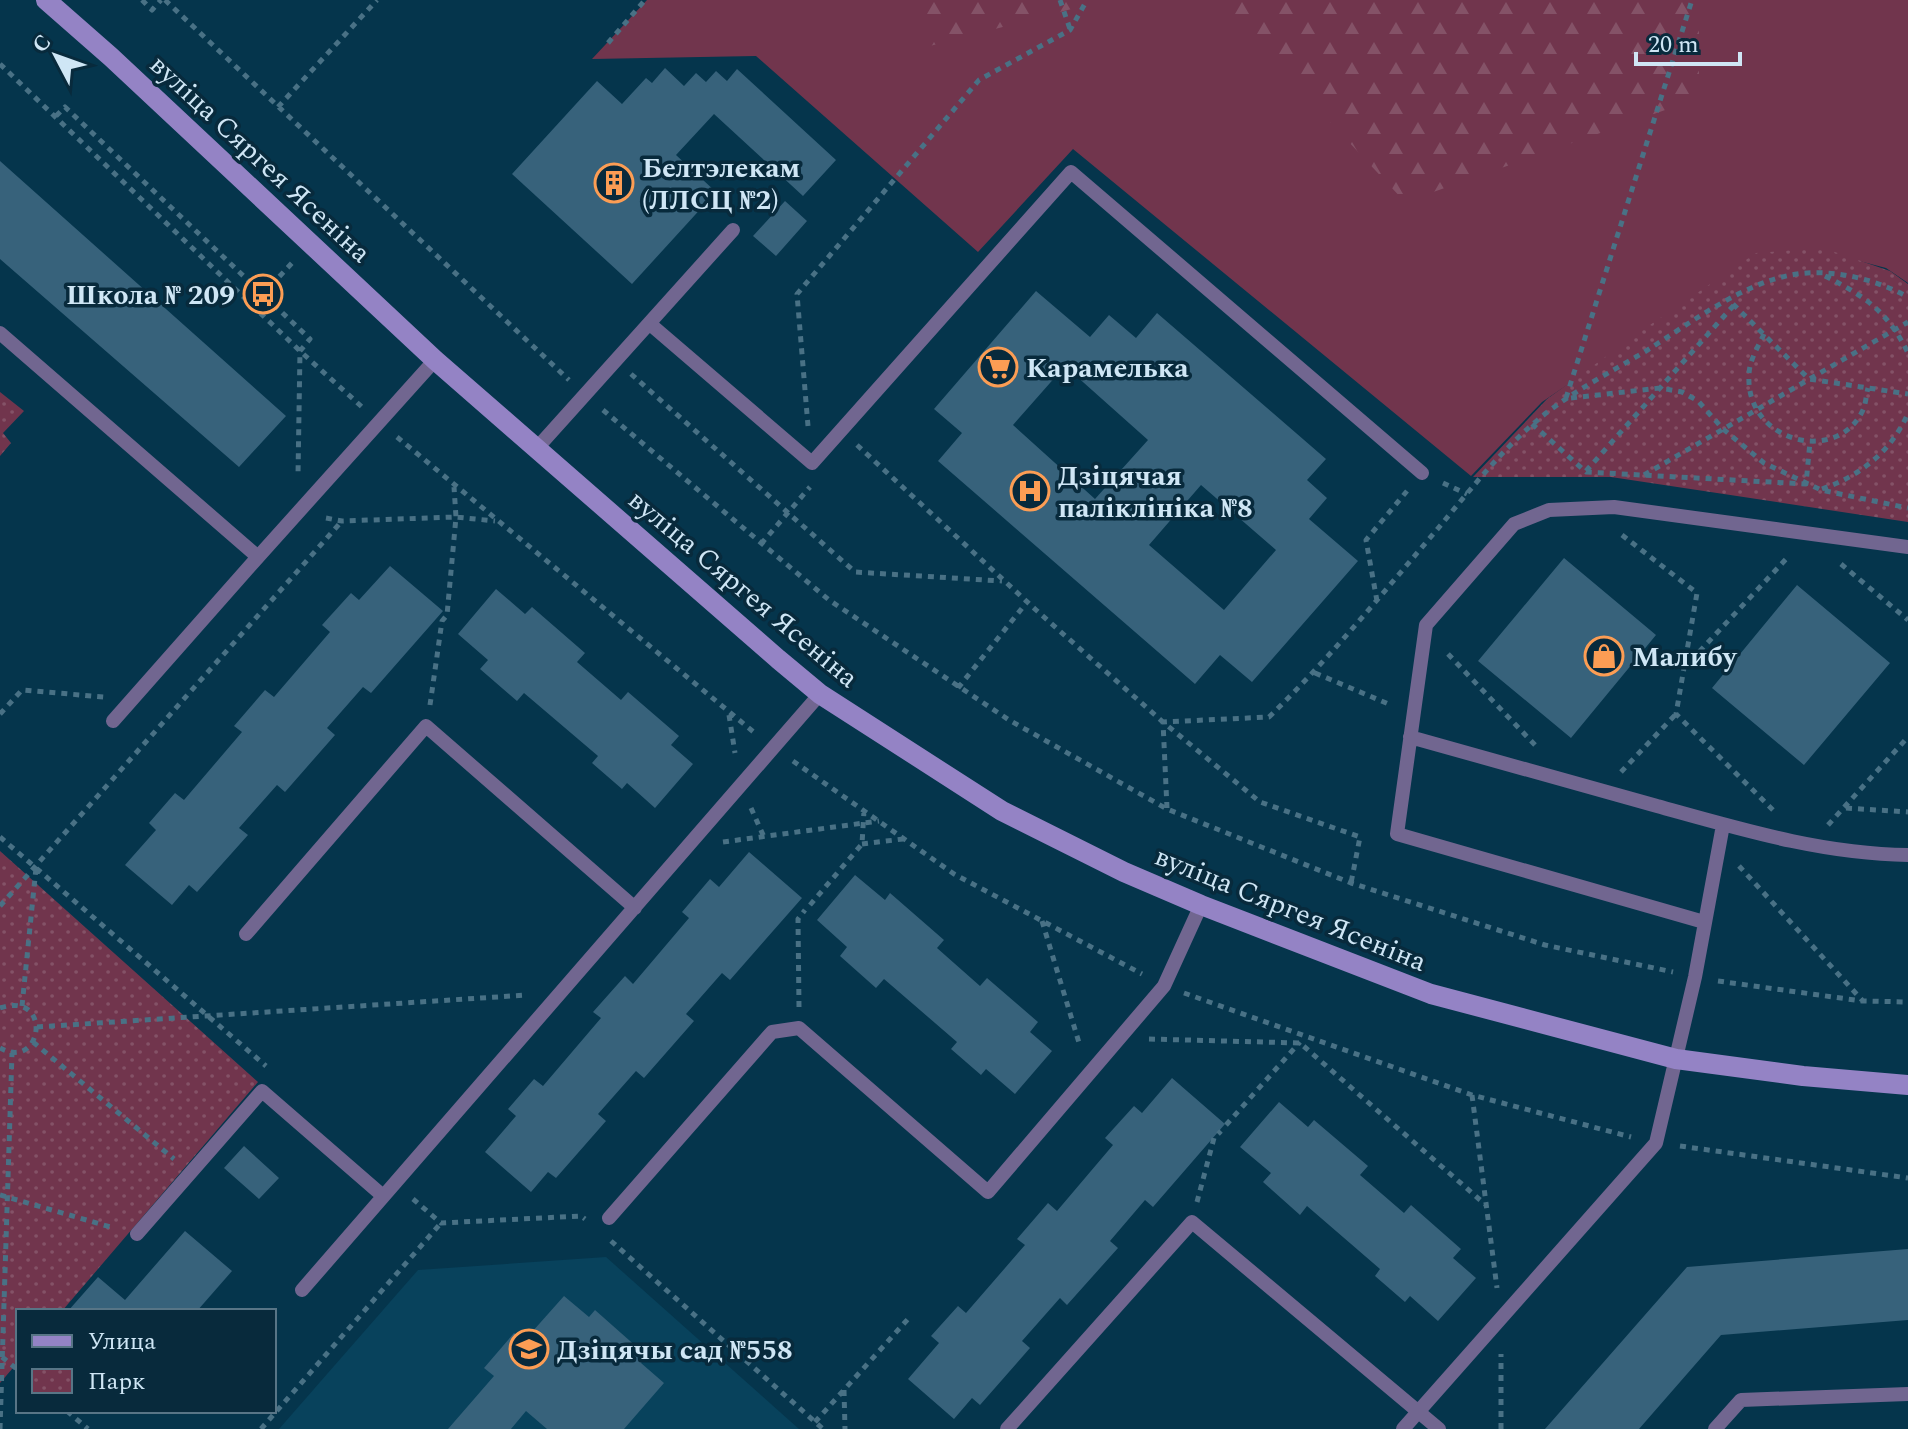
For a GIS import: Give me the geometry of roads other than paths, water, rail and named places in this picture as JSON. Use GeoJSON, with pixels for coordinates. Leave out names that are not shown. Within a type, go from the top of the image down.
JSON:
{"type":"FeatureCollection","features":[{"type":"Feature","properties":{"kind":"main road","name":"вуліца Сяргея Ясеніна"},"geometry":{"type":"LineString","coordinates":[[46,0],[435,360],[820,694],[1002,811],[1124,872],[1201,905],[1431,994],[1676,1059],[1803,1076],[1908,1085]]}},
{"type":"Feature","properties":{"kind":"lane"},"geometry":{"type":"LineString","coordinates":[[650,324],[812,463],[1071,172],[1422,473]]}},
{"type":"Feature","properties":{"kind":"lane"},"geometry":{"type":"LineString","coordinates":[[537,448],[733,230]]}},
{"type":"Feature","properties":{"kind":"lane"},"geometry":{"type":"LineString","coordinates":[[0,333],[258,557]]}},
{"type":"Feature","properties":{"kind":"lane"},"geometry":{"type":"LineString","coordinates":[[113,721],[435,360]]}},
{"type":"Feature","properties":{"kind":"lane"},"geometry":{"type":"LineString","coordinates":[[1704,922],[1397,834],[1426,625],[1514,524],[1549,510],[1614,507],[1908,547]]}},
{"type":"Feature","properties":{"kind":"lane"},"geometry":{"type":"LineString","coordinates":[[302,1290],[820,694]]}},
{"type":"Feature","properties":{"kind":"lane"},"geometry":{"type":"LineString","coordinates":[[246,934],[426,726],[635,908]]}},
{"type":"Feature","properties":{"kind":"lane"},"geometry":{"type":"LineString","coordinates":[[1410,737],[1723,825],[1867,855],[1908,855]]}},
{"type":"Feature","properties":{"kind":"lane"},"geometry":{"type":"LineString","coordinates":[[1403,1429],[1656,1143],[1695,977],[1723,825]]}},
{"type":"Feature","properties":{"kind":"lane"},"geometry":{"type":"LineString","coordinates":[[609,1218],[772,1032],[799,1028],[988,1192],[1164,986],[1201,905]]}},
{"type":"Feature","properties":{"kind":"lane"},"geometry":{"type":"LineString","coordinates":[[137,1234],[262,1091],[383,1196]]}},
{"type":"Feature","properties":{"kind":"lane"},"geometry":{"type":"LineString","coordinates":[[1007,1429],[1192,1222],[1439,1429]]}},
{"type":"Feature","properties":{"kind":"lane"},"geometry":{"type":"LineString","coordinates":[[1715,1429],[1741,1400],[1908,1394]]}},
{"type":"Feature","properties":{"kind":"place","name":"Белтэлекам (ЛЛСЦ №2)"},"geometry":{"type":"Point","coordinates":[614,183]}},
{"type":"Feature","properties":{"kind":"place","name":"Школа № 209"},"geometry":{"type":"Point","coordinates":[263,294]}},
{"type":"Feature","properties":{"kind":"place","name":"Карамелька"},"geometry":{"type":"Point","coordinates":[998,367]}},
{"type":"Feature","properties":{"kind":"place","name":"Дзіцячая паліклініка №8"},"geometry":{"type":"Point","coordinates":[1030,491]}},
{"type":"Feature","properties":{"kind":"place","name":"Малибу"},"geometry":{"type":"Point","coordinates":[1604,656]}},
{"type":"Feature","properties":{"kind":"place","name":"Дзіцячы сад №558"},"geometry":{"type":"Point","coordinates":[529,1349]}}]}
